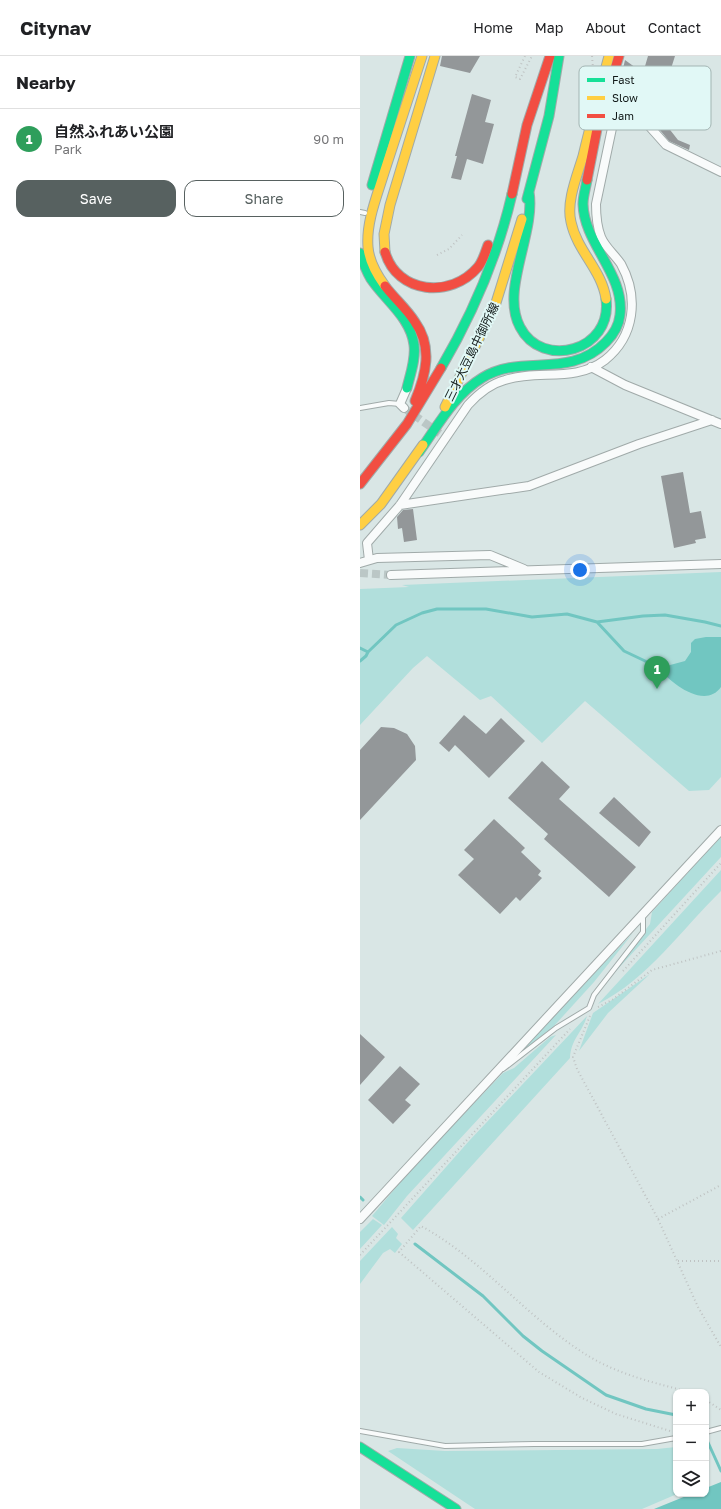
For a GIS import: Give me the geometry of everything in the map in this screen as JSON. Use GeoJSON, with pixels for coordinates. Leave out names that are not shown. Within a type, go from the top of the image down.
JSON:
{"type":"FeatureCollection","features":[{"type":"Feature","properties":{"kind":"main road"},"geometry":{"type":"LineString","coordinates":[[360,241],[362,213],[410,56]]}},
{"type":"Feature","properties":{"kind":"main road"},"geometry":{"type":"LineString","coordinates":[[400,433],[426,375],[428,359],[425,342],[419,328],[409,313],[381,281],[373,264],[368,246],[374,207],[422,56]]}},
{"type":"Feature","properties":{"kind":"main road"},"geometry":{"type":"LineString","coordinates":[[435,56],[389,209],[384,246],[389,264],[400,277],[412,285],[422,288],[442,289],[453,286],[468,276],[476,269],[484,256],[502,202],[516,177]]}},
{"type":"Feature","properties":{"kind":"main road","name":"三才大豆島中御所線"},"geometry":{"type":"LineString","coordinates":[[360,484],[422,402],[470,313],[505,220],[531,113],[550,56]]}},
{"type":"Feature","properties":{"kind":"main road","name":"三才大豆島中御所線"},"geometry":{"type":"LineString","coordinates":[[360,525],[380,504],[419,452],[460,378],[495,306],[529,192],[549,116],[559,56]]}},
{"type":"Feature","properties":{"kind":"main road"},"geometry":{"type":"LineString","coordinates":[[606,66],[609,56]]}},
{"type":"Feature","properties":{"kind":"main road"},"geometry":{"type":"LineString","coordinates":[[615,66],[619,56]]}},
{"type":"Feature","properties":{"kind":"main road"},"geometry":{"type":"LineString","coordinates":[[529,192],[531,209],[516,282],[516,322],[524,334],[535,345],[558,351],[576,349],[588,344],[596,337],[603,324],[608,297],[605,285],[582,246],[571,222],[574,189],[589,130]]}},
{"type":"Feature","properties":{"kind":"main road"},"geometry":{"type":"LineString","coordinates":[[419,452],[468,388],[483,377],[507,368],[564,364],[578,361],[594,353],[606,342],[614,331],[620,315],[620,300],[616,285],[590,235],[584,216],[583,203],[597,130]]}},
{"type":"Feature","properties":{"kind":"main road"},"geometry":{"type":"LineString","coordinates":[[360,253],[363,273],[404,322],[414,344],[413,360],[407,388]]}},
{"type":"Feature","properties":{"kind":"main road"},"geometry":{"type":"LineString","coordinates":[[360,1447],[456,1509]]}},
{"type":"Feature","properties":{"kind":"street"},"geometry":{"type":"LineString","coordinates":[[369,560],[367,543],[400,505],[444,436],[468,405],[481,393],[495,383],[515,377],[571,374],[591,367],[612,354],[628,329],[632,311],[631,290],[620,264],[601,238],[596,218],[596,204],[612,130]]}},
{"type":"Feature","properties":{"kind":"street"},"geometry":{"type":"LineString","coordinates":[[653,130],[666,145],[721,172]]}},
{"type":"Feature","properties":{"kind":"street"},"geometry":{"type":"LineString","coordinates":[[591,367],[625,385],[721,424]]}},
{"type":"Feature","properties":{"kind":"street"},"geometry":{"type":"LineString","coordinates":[[402,406],[407,388]]}},
{"type":"Feature","properties":{"kind":"street"},"geometry":{"type":"LineString","coordinates":[[400,505],[529,486],[646,441],[712,420]]}},
{"type":"Feature","properties":{"kind":"street"},"geometry":{"type":"LineString","coordinates":[[360,563],[377,558],[490,555],[527,570]]}},
{"type":"Feature","properties":{"kind":"street"},"geometry":{"type":"LineString","coordinates":[[392,575],[721,564]]}},
{"type":"Feature","properties":{"kind":"street"},"geometry":{"type":"LineString","coordinates":[[360,1219],[721,830]]}},
{"type":"Feature","properties":{"kind":"lane"},"geometry":{"type":"LineString","coordinates":[[360,408],[389,403],[402,406]]}},
{"type":"Feature","properties":{"kind":"lane"},"geometry":{"type":"LineString","coordinates":[[496,1073],[513,1063],[556,1028],[589,1008],[594,995],[643,932],[643,914]]}},
{"type":"Feature","properties":{"kind":"lane"},"geometry":{"type":"LineString","coordinates":[[709,1431],[721,1428]]}},
{"type":"Feature","properties":{"kind":"lane"},"geometry":{"type":"LineString","coordinates":[[360,1431],[445,1446],[642,1444],[673,1439]]}},
{"type":"Feature","properties":{"kind":"path"},"geometry":{"type":"LineString","coordinates":[[524,56],[515,77],[520,79],[532,56]]}},
{"type":"Feature","properties":{"kind":"path"},"geometry":{"type":"LineString","coordinates":[[437,255],[452,246],[462,235]]}},
{"type":"Feature","properties":{"kind":"path"},"geometry":{"type":"LineString","coordinates":[[621,973],[721,864]]}},
{"type":"Feature","properties":{"kind":"path"},"geometry":{"type":"LineString","coordinates":[[721,951],[652,970],[612,1000],[594,1009],[589,1008],[590,1015],[573,1057],[577,1069],[658,1218],[698,1307],[721,1347]]}},
{"type":"Feature","properties":{"kind":"path"},"geometry":{"type":"LineString","coordinates":[[360,1255],[573,1025]]}},
{"type":"Feature","properties":{"kind":"path"},"geometry":{"type":"LineString","coordinates":[[658,1218],[721,1185]]}},
{"type":"Feature","properties":{"kind":"path"},"geometry":{"type":"LineString","coordinates":[[673,1432],[616,1414],[582,1398],[539,1372],[399,1252],[421,1226],[469,1260],[551,1330],[580,1351],[610,1368],[641,1379],[678,1389]]}},
{"type":"Feature","properties":{"kind":"path"},"geometry":{"type":"LineString","coordinates":[[678,1261],[721,1261]]}},
{"type":"Feature","properties":{"kind":"path"},"geometry":{"type":"LineString","coordinates":[[709,1402],[721,1410]]}},
{"type":"Feature","properties":{"kind":"shaded area"},"geometry":{"type":"Polygon","coordinates":[[[721,572],[721,777],[709,790],[689,791],[585,701],[542,743],[491,696],[480,700],[427,656],[413,668],[360,725],[360,589],[409,587],[402,585],[721,572]]]}},
{"type":"Feature","properties":{"kind":"shaded area"},"geometry":{"type":"Polygon","coordinates":[[[721,836],[721,857],[615,972],[615,969],[650,924],[652,912],[721,836]]]}},
{"type":"Feature","properties":{"kind":"shaded area"},"geometry":{"type":"Polygon","coordinates":[[[721,870],[721,891],[648,968],[616,994],[598,1004],[721,870]]]}},
{"type":"Feature","properties":{"kind":"shaded area"},"geometry":{"type":"Polygon","coordinates":[[[633,933],[594,982],[554,1026],[524,1050],[521,1049],[633,933]]]}},
{"type":"Feature","properties":{"kind":"shaded area"},"geometry":{"type":"Polygon","coordinates":[[[650,974],[608,1013],[579,1051],[593,1013],[650,974]]]}},
{"type":"Feature","properties":{"kind":"shaded area"},"geometry":{"type":"Polygon","coordinates":[[[587,1016],[574,1041],[570,1058],[413,1230],[401,1218],[469,1141],[587,1016]]]}},
{"type":"Feature","properties":{"kind":"shaded area"},"geometry":{"type":"Polygon","coordinates":[[[556,1035],[407,1196],[384,1225],[372,1216],[414,1166],[503,1073],[514,1068],[550,1037],[556,1035]]]}},
{"type":"Feature","properties":{"kind":"shaded area"},"geometry":{"type":"Polygon","coordinates":[[[373,1219],[382,1225],[360,1249],[360,1232],[373,1219]]]}},
{"type":"Feature","properties":{"kind":"shaded area"},"geometry":{"type":"Polygon","coordinates":[[[392,1227],[398,1234],[396,1238],[402,1244],[395,1253],[390,1249],[383,1253],[360,1284],[360,1261],[392,1227]]]}},
{"type":"Feature","properties":{"kind":"shaded area"},"geometry":{"type":"Polygon","coordinates":[[[673,1447],[673,1496],[642,1509],[475,1509],[388,1451],[397,1448],[445,1451],[657,1449],[673,1447]]]}},
{"type":"Feature","properties":{"kind":"water"},"geometry":{"type":"Polygon","coordinates":[[[721,637],[721,687],[714,693],[706,696],[688,692],[679,687],[659,668],[685,661],[691,652],[691,643],[695,639],[721,637]]]}},
{"type":"Feature","properties":{"kind":"water"},"geometry":{"type":"Polygon","coordinates":[[[721,1482],[721,1509],[654,1509],[684,1497],[709,1497],[709,1487],[721,1482]]]}},
{"type":"Feature","properties":{"kind":"building"},"geometry":{"type":"Polygon","coordinates":[[[442,56],[480,56],[470,73],[440,66],[442,56]]]}},
{"type":"Feature","properties":{"kind":"building"},"geometry":{"type":"Polygon","coordinates":[[[648,56],[675,56],[672,66],[645,66],[648,56]]]}},
{"type":"Feature","properties":{"kind":"building"},"geometry":{"type":"Polygon","coordinates":[[[625,60],[633,66],[624,66],[625,60]]]}},
{"type":"Feature","properties":{"kind":"building"},"geometry":{"type":"Polygon","coordinates":[[[472,94],[491,100],[485,122],[494,124],[483,164],[467,159],[461,180],[451,178],[457,156],[455,156],[472,94]]]}},
{"type":"Feature","properties":{"kind":"building"},"geometry":{"type":"Polygon","coordinates":[[[660,130],[670,130],[678,140],[690,145],[689,150],[669,141],[660,130]]]}},
{"type":"Feature","properties":{"kind":"building"},"geometry":{"type":"Polygon","coordinates":[[[683,472],[690,513],[701,511],[706,538],[695,540],[696,543],[674,548],[661,476],[683,472]]]}},
{"type":"Feature","properties":{"kind":"building"},"geometry":{"type":"Polygon","coordinates":[[[413,509],[417,540],[404,542],[402,528],[398,529],[397,517],[403,510],[413,509]]]}},
{"type":"Feature","properties":{"kind":"building"},"geometry":{"type":"Polygon","coordinates":[[[464,715],[486,734],[501,718],[525,741],[489,778],[455,745],[449,752],[439,743],[464,715]]]}},
{"type":"Feature","properties":{"kind":"building"},"geometry":{"type":"Polygon","coordinates":[[[381,727],[394,728],[407,734],[415,746],[416,760],[360,820],[360,750],[381,727]]]}},
{"type":"Feature","properties":{"kind":"building"},"geometry":{"type":"Polygon","coordinates":[[[542,761],[570,787],[559,799],[636,867],[609,897],[544,839],[548,834],[508,798],[542,761]]]}},
{"type":"Feature","properties":{"kind":"building"},"geometry":{"type":"Polygon","coordinates":[[[614,797],[651,832],[639,847],[599,813],[614,797]]]}},
{"type":"Feature","properties":{"kind":"building"},"geometry":{"type":"Polygon","coordinates":[[[494,819],[525,848],[521,852],[541,871],[538,875],[542,878],[520,901],[516,897],[500,914],[458,875],[474,859],[464,850],[494,819]]]}},
{"type":"Feature","properties":{"kind":"building"},"geometry":{"type":"Polygon","coordinates":[[[360,1034],[385,1057],[360,1085],[360,1034]]]}},
{"type":"Feature","properties":{"kind":"building"},"geometry":{"type":"Polygon","coordinates":[[[400,1066],[420,1084],[405,1100],[411,1105],[393,1124],[368,1100],[400,1066]]]}},
{"type":"Feature","properties":{"kind":"waterway"},"geometry":{"type":"LineString","coordinates":[[360,648],[368,652],[396,625],[422,613],[437,609],[486,609],[532,617],[567,614],[597,622],[643,616],[665,615],[721,626]]}},
{"type":"Feature","properties":{"kind":"waterway"},"geometry":{"type":"LineString","coordinates":[[597,622],[624,651],[662,669]]}},
{"type":"Feature","properties":{"kind":"waterway"},"geometry":{"type":"LineString","coordinates":[[360,661],[368,652]]}},
{"type":"Feature","properties":{"kind":"waterway"},"geometry":{"type":"LineString","coordinates":[[360,1197],[363,1200]]}},
{"type":"Feature","properties":{"kind":"waterway"},"geometry":{"type":"LineString","coordinates":[[415,1244],[483,1296],[523,1336],[542,1351],[606,1395],[646,1409],[673,1414]]}},
{"type":"Feature","properties":{"kind":"waterway"},"geometry":{"type":"LineString","coordinates":[[709,1445],[721,1471]]}},
{"type":"Feature","properties":{"kind":"tunnel"},"geometry":{"type":"LineString","coordinates":[[404,408],[442,435]]}},
{"type":"Feature","properties":{"kind":"tunnel"},"geometry":{"type":"LineString","coordinates":[[360,573],[391,575]]}},
{"type":"Feature","properties":{"kind":"traffic: fast"},"geometry":{"type":"LineString","coordinates":[[372,185],[410,56]]}},
{"type":"Feature","properties":{"kind":"traffic: fast"},"geometry":{"type":"LineString","coordinates":[[527,199],[549,116],[559,56]]}},
{"type":"Feature","properties":{"kind":"traffic: fast"},"geometry":{"type":"LineString","coordinates":[[419,452],[439,422],[455,402],[463,393],[482,378],[497,371],[513,367],[545,365],[577,360],[592,353],[606,342],[613,333],[620,315],[620,300],[611,272],[596,246],[585,219],[583,201],[587,180]]}},
{"type":"Feature","properties":{"kind":"traffic: fast"},"geometry":{"type":"LineString","coordinates":[[529,192],[530,208],[528,225],[516,279],[514,296],[515,312],[520,327],[530,340],[544,348],[559,351],[574,349],[588,342],[599,331],[605,317],[606,299]]}},
{"type":"Feature","properties":{"kind":"traffic: fast"},"geometry":{"type":"LineString","coordinates":[[441,368],[463,327],[492,262],[512,194]]}},
{"type":"Feature","properties":{"kind":"traffic: fast"},"geometry":{"type":"LineString","coordinates":[[360,253],[371,279],[403,318],[412,335],[414,356],[407,388]]}},
{"type":"Feature","properties":{"kind":"traffic: fast"},"geometry":{"type":"LineString","coordinates":[[360,1447],[456,1509]]}},
{"type":"Feature","properties":{"kind":"traffic: slow"},"geometry":{"type":"LineString","coordinates":[[385,286],[376,273],[370,257],[368,247],[370,219],[422,56]]}},
{"type":"Feature","properties":{"kind":"traffic: slow"},"geometry":{"type":"LineString","coordinates":[[385,252],[384,234],[390,205],[435,56]]}},
{"type":"Feature","properties":{"kind":"traffic: slow"},"geometry":{"type":"LineString","coordinates":[[606,66],[609,56]]}},
{"type":"Feature","properties":{"kind":"traffic: slow"},"geometry":{"type":"LineString","coordinates":[[590,130],[573,189],[570,214],[571,222],[578,242],[600,279],[606,299]]}},
{"type":"Feature","properties":{"kind":"traffic: slow"},"geometry":{"type":"LineString","coordinates":[[445,407],[495,306],[522,219]]}},
{"type":"Feature","properties":{"kind":"traffic: slow"},"geometry":{"type":"LineString","coordinates":[[360,525],[381,504],[423,445]]}},
{"type":"Feature","properties":{"kind":"traffic: jam"},"geometry":{"type":"LineString","coordinates":[[512,194],[527,125],[550,56]]}},
{"type":"Feature","properties":{"kind":"traffic: jam"},"geometry":{"type":"LineString","coordinates":[[616,66],[619,56]]}},
{"type":"Feature","properties":{"kind":"traffic: jam"},"geometry":{"type":"LineString","coordinates":[[587,180],[597,130]]}},
{"type":"Feature","properties":{"kind":"traffic: jam"},"geometry":{"type":"LineString","coordinates":[[385,252],[391,266],[401,277],[413,284],[426,287],[440,287],[454,284],[467,277],[480,265],[488,245]]}},
{"type":"Feature","properties":{"kind":"traffic: jam"},"geometry":{"type":"LineString","coordinates":[[385,286],[412,317],[421,332],[424,341],[426,351],[425,371],[415,401]]}},
{"type":"Feature","properties":{"kind":"traffic: jam"},"geometry":{"type":"LineString","coordinates":[[360,484],[407,424],[441,368]]}},
{"type":"Feature","properties":{"kind":"place","name":"自然ふれあい公園"},"geometry":{"type":"Point","coordinates":[657,689]}}]}
